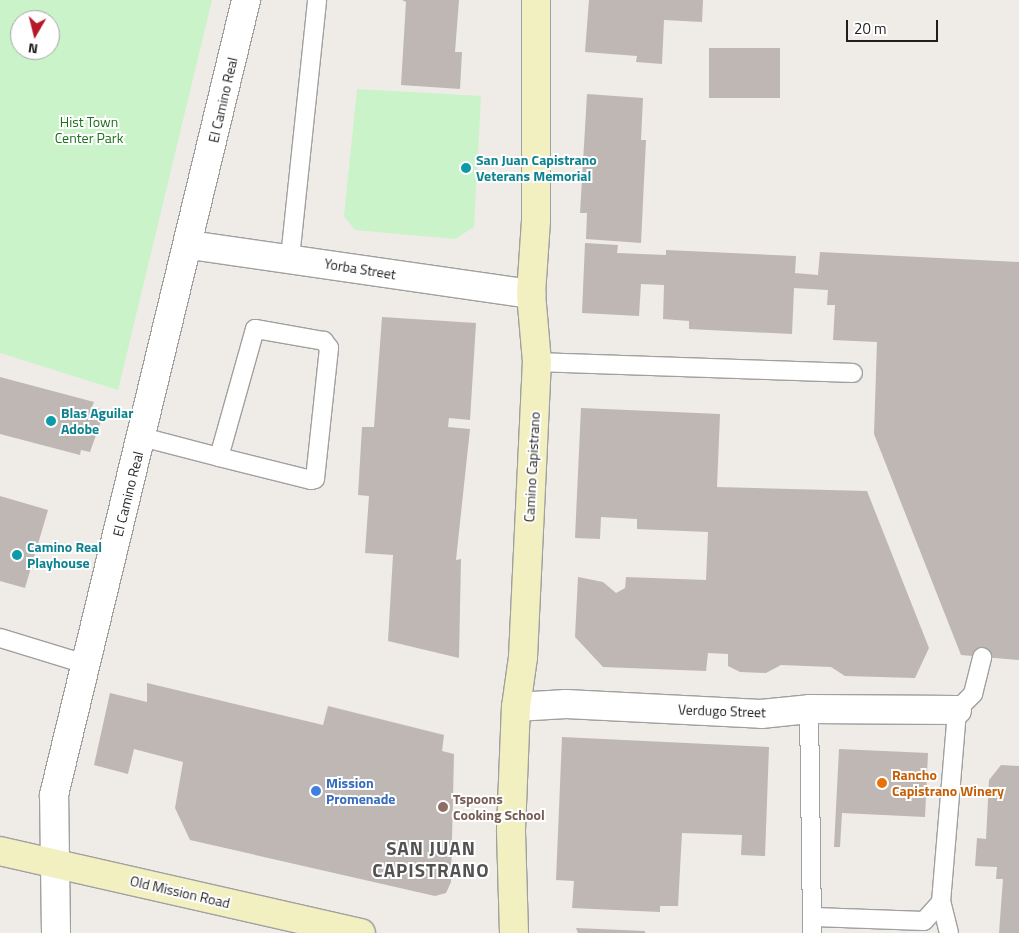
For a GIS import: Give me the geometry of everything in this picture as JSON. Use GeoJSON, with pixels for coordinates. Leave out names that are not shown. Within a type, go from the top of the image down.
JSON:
{"type":"FeatureCollection","features":[{"type":"Feature","properties":{"kind":"main road","name":"Camino Capistrano"},"geometry":{"type":"LineString","coordinates":[[514,933],[511,830],[516,708],[523,657],[537,362],[530,294],[536,220],[536,0]]}},
{"type":"Feature","properties":{"kind":"main road","name":"Old Mission Road"},"geometry":{"type":"LineString","coordinates":[[0,851],[361,933]]}},
{"type":"Feature","properties":{"kind":"street","name":"El Camino Real"},"geometry":{"type":"LineString","coordinates":[[56,933],[54,794],[190,245],[246,0]]}},
{"type":"Feature","properties":{"kind":"street","name":"Yorba Street"},"geometry":{"type":"LineString","coordinates":[[190,245],[530,294]]}},
{"type":"Feature","properties":{"kind":"street","name":"Verdugo Street"},"geometry":{"type":"LineString","coordinates":[[516,708],[566,704],[761,714],[809,709],[957,710]]}},
{"type":"Feature","properties":{"kind":"lane"},"geometry":{"type":"LineString","coordinates":[[290,258],[317,0]]}},
{"type":"Feature","properties":{"kind":"lane"},"geometry":{"type":"LineString","coordinates":[[142,437],[219,457],[315,479],[329,348],[324,341],[255,329],[219,457]]}},
{"type":"Feature","properties":{"kind":"lane"},"geometry":{"type":"LineString","coordinates":[[537,362],[852,373]]}},
{"type":"Feature","properties":{"kind":"lane"},"geometry":{"type":"LineString","coordinates":[[0,638],[85,664]]}},
{"type":"Feature","properties":{"kind":"lane"},"geometry":{"type":"LineString","coordinates":[[949,933],[941,902],[957,710],[973,694],[982,657]]}},
{"type":"Feature","properties":{"kind":"lane"},"geometry":{"type":"LineString","coordinates":[[809,709],[808,873],[813,925],[924,922],[941,902]]}},
{"type":"Feature","properties":{"kind":"green space","name":"Hist Town Center Park"},"geometry":{"type":"Polygon","coordinates":[[[0,0],[212,0],[118,390],[0,353],[0,0]]]}},
{"type":"Feature","properties":{"kind":"green space"},"geometry":{"type":"Polygon","coordinates":[[[357,89],[481,96],[474,227],[455,239],[355,230],[344,216],[357,89]]]}},
{"type":"Feature","properties":{"kind":"building"},"geometry":{"type":"Polygon","coordinates":[[[402,0],[459,0],[455,52],[462,52],[460,89],[401,85],[406,2],[402,0]]]}},
{"type":"Feature","properties":{"kind":"building"},"geometry":{"type":"Polygon","coordinates":[[[589,0],[703,0],[702,22],[664,20],[662,64],[636,62],[637,56],[585,52],[589,0]]]}},
{"type":"Feature","properties":{"kind":"building"},"geometry":{"type":"Polygon","coordinates":[[[709,48],[780,48],[780,98],[709,98],[709,48]]]}},
{"type":"Feature","properties":{"kind":"building"},"geometry":{"type":"Polygon","coordinates":[[[587,94],[643,98],[641,140],[646,140],[641,243],[586,239],[587,213],[580,213],[587,94]]]}},
{"type":"Feature","properties":{"kind":"building"},"geometry":{"type":"Polygon","coordinates":[[[585,243],[618,245],[617,253],[666,255],[666,250],[796,256],[795,273],[818,275],[820,252],[1019,262],[1019,660],[961,655],[874,434],[877,342],[833,340],[835,305],[827,305],[828,290],[794,288],[792,334],[689,329],[689,321],[663,319],[664,285],[641,284],[639,316],[582,313],[585,243]]]}},
{"type":"Feature","properties":{"kind":"building"},"geometry":{"type":"Polygon","coordinates":[[[382,317],[476,323],[470,420],[449,418],[448,427],[470,429],[456,560],[461,559],[459,658],[388,641],[393,555],[365,553],[369,496],[358,495],[362,427],[374,427],[382,317]]]}},
{"type":"Feature","properties":{"kind":"building","name":"Blas Aguilar Adobe"},"geometry":{"type":"Polygon","coordinates":[[[0,377],[94,402],[92,407],[105,410],[90,452],[81,450],[80,455],[0,434],[0,377]]]}},
{"type":"Feature","properties":{"kind":"building"},"geometry":{"type":"Polygon","coordinates":[[[581,408],[720,414],[717,487],[867,491],[929,648],[915,678],[845,676],[831,667],[781,665],[766,673],[740,672],[728,666],[728,654],[708,653],[706,671],[603,667],[575,637],[578,577],[603,582],[616,593],[625,588],[626,577],[706,580],[708,532],[637,529],[637,519],[601,517],[600,539],[575,538],[581,408]]]}},
{"type":"Feature","properties":{"kind":"building","name":"Camino Real Playhouse"},"geometry":{"type":"Polygon","coordinates":[[[0,496],[48,510],[25,588],[0,581],[0,496]]]}},
{"type":"Feature","properties":{"kind":"building","name":"Mission Promenade"},"geometry":{"type":"Polygon","coordinates":[[[147,683],[323,725],[328,706],[444,735],[442,751],[454,754],[451,882],[446,893],[435,896],[190,840],[175,808],[183,762],[134,749],[128,774],[94,765],[110,693],[147,702],[147,683]]]}},
{"type":"Feature","properties":{"kind":"building"},"geometry":{"type":"Polygon","coordinates":[[[562,737],[769,747],[765,856],[741,855],[742,835],[682,833],[678,906],[660,906],[660,912],[572,908],[574,881],[556,880],[562,737]]]}},
{"type":"Feature","properties":{"kind":"building","name":"Rancho Capistrano Winery"},"geometry":{"type":"Polygon","coordinates":[[[839,749],[928,753],[925,817],[842,813],[840,847],[834,847],[839,749]]]}},
{"type":"Feature","properties":{"kind":"building"},"geometry":{"type":"Polygon","coordinates":[[[1001,765],[1019,766],[1019,933],[999,933],[1003,879],[996,879],[997,867],[975,866],[977,838],[986,839],[989,780],[1001,765]]]}},
{"type":"Feature","properties":{"kind":"building"},"geometry":{"type":"Polygon","coordinates":[[[576,928],[645,931],[645,933],[578,933],[576,928]]]}},
{"type":"Feature","properties":{"kind":"place","name":"San Juan Capistrano Veterans Memorial"},"geometry":{"type":"Point","coordinates":[466,168]}},
{"type":"Feature","properties":{"kind":"place","name":"Blas Aguilar Adobe"},"geometry":{"type":"Point","coordinates":[51,421]}},
{"type":"Feature","properties":{"kind":"place","name":"Camino Real Playhouse"},"geometry":{"type":"Point","coordinates":[17,555]}},
{"type":"Feature","properties":{"kind":"place","name":"Rancho Capistrano Winery"},"geometry":{"type":"Point","coordinates":[882,783]}},
{"type":"Feature","properties":{"kind":"place","name":"Mission Promenade"},"geometry":{"type":"Point","coordinates":[316,791]}},
{"type":"Feature","properties":{"kind":"place","name":"Tspoons Cooking School"},"geometry":{"type":"Point","coordinates":[443,807]}},
{"type":"Feature","properties":{"kind":"district","name":"SAN JUAN CAPISTRANO"},"geometry":{"type":"Point","coordinates":[431,859]}}]}
